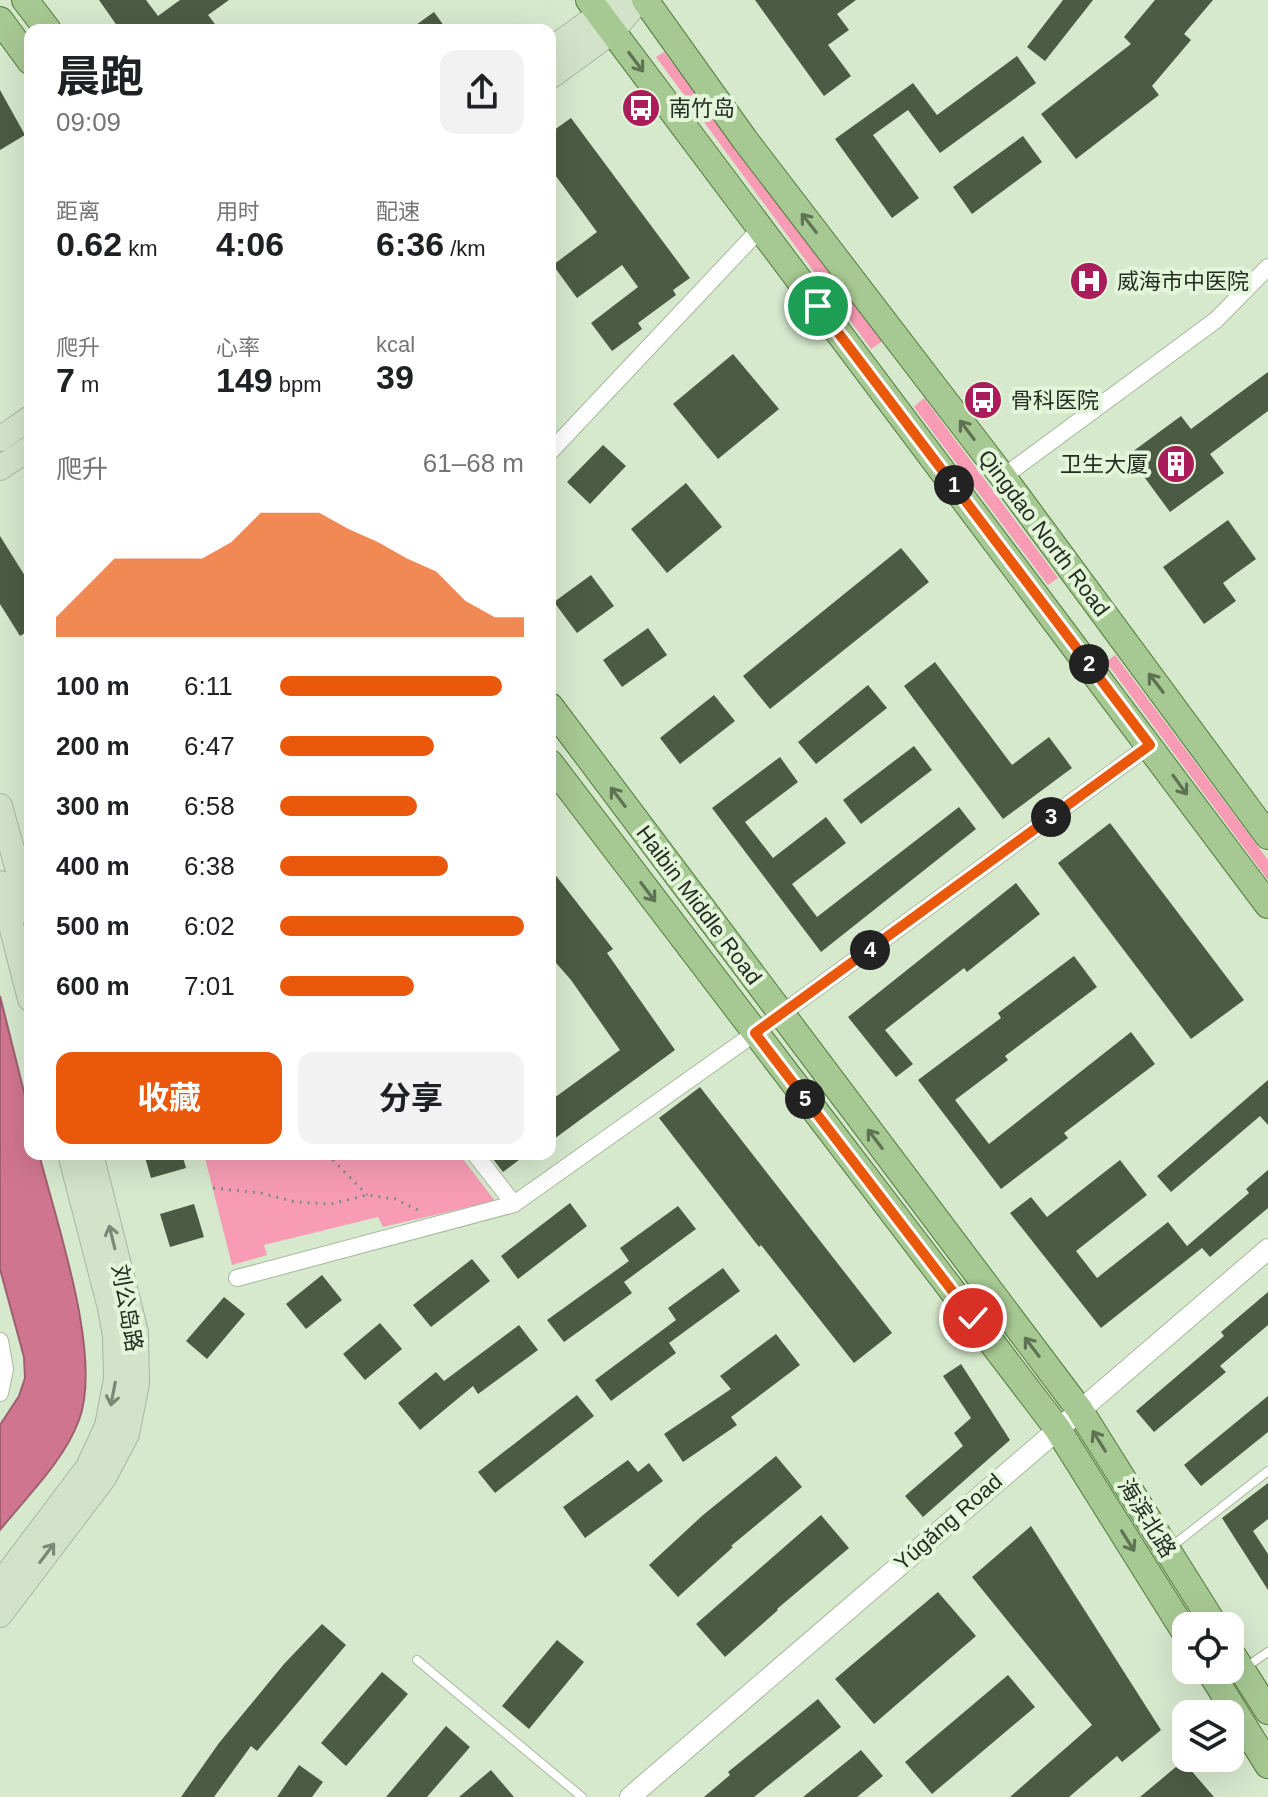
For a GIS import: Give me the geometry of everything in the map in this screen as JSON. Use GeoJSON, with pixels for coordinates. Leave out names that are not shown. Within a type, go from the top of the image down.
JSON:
{"type":"FeatureCollection","features":[{"type":"Feature","properties":{"kind":"main road"},"geometry":{"type":"LineString","coordinates":[[25,0],[43,24]]}},
{"type":"Feature","properties":{"kind":"main road"},"geometry":{"type":"LineString","coordinates":[[556,46],[604,11],[639,0]]}},
{"type":"Feature","properties":{"kind":"main road","name":"Qingdao North Road"},"geometry":{"type":"LineString","coordinates":[[645,0],[745,140],[1003,477],[1268,836]]}},
{"type":"Feature","properties":{"kind":"main road"},"geometry":{"type":"LineString","coordinates":[[556,70],[604,11]]}},
{"type":"Feature","properties":{"kind":"main road","name":"Qingdao North Road"},"geometry":{"type":"LineString","coordinates":[[604,11],[760,229],[1268,905]]}},
{"type":"Feature","properties":{"kind":"main road"},"geometry":{"type":"LineString","coordinates":[[0,20],[24,53]]}},
{"type":"Feature","properties":{"kind":"main road"},"geometry":{"type":"LineString","coordinates":[[0,439],[24,422]]}},
{"type":"Feature","properties":{"kind":"main road"},"geometry":{"type":"LineString","coordinates":[[1,468],[24,452]]}},
{"type":"Feature","properties":{"kind":"main road","name":"Haibin Middle Road"},"geometry":{"type":"LineString","coordinates":[[556,714],[1079,1409]]}},
{"type":"Feature","properties":{"kind":"main road","name":"Haibin Middle Road"},"geometry":{"type":"LineString","coordinates":[[556,771],[1057,1428]]}},
{"type":"Feature","properties":{"kind":"main road"},"geometry":{"type":"LineString","coordinates":[[0,806],[24,957]]}},
{"type":"Feature","properties":{"kind":"main road"},"geometry":{"type":"LineString","coordinates":[[12,874],[24,900]]}},
{"type":"Feature","properties":{"kind":"main road","name":"刘公岛路"},"geometry":{"type":"LineString","coordinates":[[0,1584],[88,1467],[107,1426],[116,1379],[115,1336],[110,1308],[72,1160]]}},
{"type":"Feature","properties":{"kind":"main road","name":"刘公岛路"},"geometry":{"type":"LineString","coordinates":[[0,1615],[104,1478],[127,1434],[137,1384],[136,1332],[93,1160]]}},
{"type":"Feature","properties":{"kind":"main road","name":"海滨北路"},"geometry":{"type":"LineString","coordinates":[[1079,1409],[1206,1612]]}},
{"type":"Feature","properties":{"kind":"main road","name":"海滨北路"},"geometry":{"type":"LineString","coordinates":[[1057,1428],[1172,1612]]}},
{"type":"Feature","properties":{"kind":"main road"},"geometry":{"type":"LineString","coordinates":[[1244,1673],[1268,1711]]}},
{"type":"Feature","properties":{"kind":"main road"},"geometry":{"type":"LineString","coordinates":[[1218,1684],[1268,1765]]}},
{"type":"Feature","properties":{"kind":"street"},"geometry":{"type":"LineString","coordinates":[[556,446],[760,229]]}},
{"type":"Feature","properties":{"kind":"street"},"geometry":{"type":"LineString","coordinates":[[1003,477],[1216,320],[1268,267]]}},
{"type":"Feature","properties":{"kind":"street"},"geometry":{"type":"LineString","coordinates":[[237,1278],[514,1204],[1150,745]]}},
{"type":"Feature","properties":{"kind":"street"},"geometry":{"type":"LineString","coordinates":[[480,1160],[514,1204]]}},
{"type":"Feature","properties":{"kind":"street","name":"Yúgǎng Road"},"geometry":{"type":"LineString","coordinates":[[630,1797],[1268,1249]]}},
{"type":"Feature","properties":{"kind":"street"},"geometry":{"type":"LineString","coordinates":[[0,1341],[5,1369],[0,1393]]}},
{"type":"Feature","properties":{"kind":"lane"},"geometry":{"type":"LineString","coordinates":[[1167,1550],[1268,1471]]}},
{"type":"Feature","properties":{"kind":"lane"},"geometry":{"type":"LineString","coordinates":[[1244,1658],[1268,1652]]}},
{"type":"Feature","properties":{"kind":"lane"},"geometry":{"type":"LineString","coordinates":[[417,1660],[582,1797]]}},
{"type":"Feature","properties":{"kind":"path"},"geometry":{"type":"LineString","coordinates":[[333,1160],[367,1195]]}},
{"type":"Feature","properties":{"kind":"path"},"geometry":{"type":"LineString","coordinates":[[213,1188],[260,1193],[296,1202],[331,1204],[367,1195],[395,1199],[429,1216]]}},
{"type":"Feature","properties":{"kind":"shaded area"},"geometry":{"type":"Polygon","coordinates":[[[664,52],[883,341],[871,349],[656,57],[664,52]]]}},
{"type":"Feature","properties":{"kind":"shaded area"},"geometry":{"type":"Polygon","coordinates":[[[924,398],[1058,578],[1048,585],[914,407],[924,398]]]}},
{"type":"Feature","properties":{"kind":"shaded area"},"geometry":{"type":"Polygon","coordinates":[[[1115,655],[1268,860],[1268,880],[1106,662],[1115,655]]]}},
{"type":"Feature","properties":{"kind":"shaded area"},"geometry":{"type":"Polygon","coordinates":[[[0,996],[24,1092],[24,1160],[41,1160],[74,1288],[85,1361],[85,1393],[79,1420],[64,1450],[0,1530],[0,1425],[19,1396],[25,1378],[24,1357],[0,1269],[0,996]]]}},
{"type":"Feature","properties":{"kind":"shaded area"},"geometry":{"type":"Polygon","coordinates":[[[206,1160],[464,1160],[495,1201],[383,1227],[378,1217],[264,1245],[267,1255],[232,1265],[206,1160]]]}},
{"type":"Feature","properties":{"kind":"building"},"geometry":{"type":"Polygon","coordinates":[[[99,0],[146,0],[158,16],[180,0],[229,0],[208,15],[215,24],[116,24],[99,0]]]}},
{"type":"Feature","properties":{"kind":"building"},"geometry":{"type":"Polygon","coordinates":[[[755,0],[856,0],[837,14],[849,30],[828,45],[851,76],[824,96],[755,0]]]}},
{"type":"Feature","properties":{"kind":"building"},"geometry":{"type":"Polygon","coordinates":[[[1063,0],[1093,0],[1045,61],[1027,47],[1063,0]]]}},
{"type":"Feature","properties":{"kind":"building"},"geometry":{"type":"Polygon","coordinates":[[[1155,0],[1213,0],[1184,34],[1191,40],[1152,86],[1159,95],[1076,159],[1041,114],[1131,44],[1124,37],[1155,0]]]}},
{"type":"Feature","properties":{"kind":"building"},"geometry":{"type":"Polygon","coordinates":[[[434,12],[443,24],[417,24],[434,12]]]}},
{"type":"Feature","properties":{"kind":"building"},"geometry":{"type":"Polygon","coordinates":[[[1017,56],[1036,83],[940,153],[908,110],[873,135],[919,198],[892,218],[835,139],[913,83],[937,115],[1017,56]]]}},
{"type":"Feature","properties":{"kind":"building"},"geometry":{"type":"Polygon","coordinates":[[[0,90],[24,136],[0,150],[0,90]]]}},
{"type":"Feature","properties":{"kind":"building"},"geometry":{"type":"Polygon","coordinates":[[[571,118],[690,278],[673,290],[676,295],[638,323],[642,329],[612,351],[591,323],[638,287],[622,265],[577,298],[556,269],[556,263],[597,232],[556,176],[556,129],[571,118]]]}},
{"type":"Feature","properties":{"kind":"building"},"geometry":{"type":"Polygon","coordinates":[[[1023,136],[1042,162],[972,214],[953,187],[1023,136]]]}},
{"type":"Feature","properties":{"kind":"building"},"geometry":{"type":"Polygon","coordinates":[[[733,354],[779,409],[718,459],[673,404],[733,354]]]}},
{"type":"Feature","properties":{"kind":"building","name":"卫生大厦"},"geometry":{"type":"Polygon","coordinates":[[[1268,372],[1268,411],[1210,454],[1224,473],[1170,512],[1128,455],[1181,416],[1191,429],[1268,372]]]}},
{"type":"Feature","properties":{"kind":"building"},"geometry":{"type":"Polygon","coordinates":[[[603,445],[626,466],[590,504],[567,482],[603,445]]]}},
{"type":"Feature","properties":{"kind":"building"},"geometry":{"type":"Polygon","coordinates":[[[686,483],[722,527],[667,573],[631,529],[686,483]]]}},
{"type":"Feature","properties":{"kind":"building"},"geometry":{"type":"Polygon","coordinates":[[[1228,520],[1256,559],[1223,583],[1236,601],[1204,624],[1163,567],[1228,520]]]}},
{"type":"Feature","properties":{"kind":"building"},"geometry":{"type":"Polygon","coordinates":[[[0,536],[24,574],[24,634],[20,636],[0,604],[0,536]]]}},
{"type":"Feature","properties":{"kind":"building"},"geometry":{"type":"Polygon","coordinates":[[[901,548],[929,582],[770,709],[743,676],[901,548]]]}},
{"type":"Feature","properties":{"kind":"building"},"geometry":{"type":"Polygon","coordinates":[[[591,575],[614,606],[577,633],[556,601],[591,575]]]}},
{"type":"Feature","properties":{"kind":"building"},"geometry":{"type":"Polygon","coordinates":[[[648,628],[667,655],[622,687],[603,660],[648,628]]]}},
{"type":"Feature","properties":{"kind":"building"},"geometry":{"type":"Polygon","coordinates":[[[935,662],[1012,765],[1049,737],[1072,768],[1003,819],[904,686],[935,662]]]}},
{"type":"Feature","properties":{"kind":"building"},"geometry":{"type":"Polygon","coordinates":[[[868,685],[887,708],[816,764],[798,742],[868,685]]]}},
{"type":"Feature","properties":{"kind":"building"},"geometry":{"type":"Polygon","coordinates":[[[714,695],[735,721],[680,764],[660,738],[714,695]]]}},
{"type":"Feature","properties":{"kind":"building"},"geometry":{"type":"Polygon","coordinates":[[[914,746],[932,770],[861,824],[843,800],[914,746]]]}},
{"type":"Feature","properties":{"kind":"building"},"geometry":{"type":"Polygon","coordinates":[[[780,757],[798,782],[745,822],[773,858],[826,817],[846,843],[792,884],[817,917],[959,807],[976,829],[821,952],[712,808],[780,757]]]}},
{"type":"Feature","properties":{"kind":"building"},"geometry":{"type":"Polygon","coordinates":[[[1110,823],[1244,1000],[1191,1039],[1058,863],[1110,823]]]}},
{"type":"Feature","properties":{"kind":"building"},"geometry":{"type":"Polygon","coordinates":[[[556,876],[613,949],[607,953],[675,1050],[556,1138],[556,1097],[620,1050],[556,963],[556,876]]]}},
{"type":"Feature","properties":{"kind":"building"},"geometry":{"type":"Polygon","coordinates":[[[1016,883],[1040,914],[967,972],[964,968],[885,1030],[913,1064],[896,1077],[848,1017],[1016,883]]]}},
{"type":"Feature","properties":{"kind":"building"},"geometry":{"type":"Polygon","coordinates":[[[1074,956],[1097,987],[1005,1056],[1008,1060],[955,1100],[989,1144],[1131,1032],[1155,1064],[1064,1133],[1068,1138],[1001,1189],[918,1080],[1001,1018],[998,1013],[1074,956]]]}},
{"type":"Feature","properties":{"kind":"building"},"geometry":{"type":"Polygon","coordinates":[[[1268,1080],[1268,1125],[1260,1116],[1171,1192],[1157,1176],[1268,1080]]]}},
{"type":"Feature","properties":{"kind":"building"},"geometry":{"type":"Polygon","coordinates":[[[700,1087],[892,1333],[854,1363],[659,1118],[700,1087]]]}},
{"type":"Feature","properties":{"kind":"building"},"geometry":{"type":"Polygon","coordinates":[[[146,1160],[184,1160],[186,1168],[151,1178],[146,1160]]]}},
{"type":"Feature","properties":{"kind":"building"},"geometry":{"type":"Polygon","coordinates":[[[494,1160],[519,1160],[503,1172],[494,1160]]]}},
{"type":"Feature","properties":{"kind":"building"},"geometry":{"type":"Polygon","coordinates":[[[1120,1160],[1147,1195],[1076,1251],[1097,1278],[1168,1222],[1187,1246],[1249,1193],[1246,1189],[1268,1170],[1268,1208],[1210,1257],[1202,1248],[1101,1328],[1010,1213],[1031,1197],[1047,1217],[1120,1160]]]}},
{"type":"Feature","properties":{"kind":"building"},"geometry":{"type":"Polygon","coordinates":[[[570,1203],[587,1226],[518,1279],[501,1256],[570,1203]]]}},
{"type":"Feature","properties":{"kind":"building"},"geometry":{"type":"Polygon","coordinates":[[[194,1204],[204,1237],[170,1247],[160,1214],[194,1204]]]}},
{"type":"Feature","properties":{"kind":"building"},"geometry":{"type":"Polygon","coordinates":[[[678,1206],[696,1229],[624,1282],[632,1293],[564,1342],[547,1320],[629,1261],[620,1248],[678,1206]]]}},
{"type":"Feature","properties":{"kind":"building"},"geometry":{"type":"Polygon","coordinates":[[[472,1259],[490,1281],[431,1327],[413,1305],[472,1259]]]}},
{"type":"Feature","properties":{"kind":"building"},"geometry":{"type":"Polygon","coordinates":[[[723,1268],[740,1291],[669,1343],[676,1353],[611,1401],[595,1380],[676,1320],[668,1308],[723,1268]]]}},
{"type":"Feature","properties":{"kind":"building"},"geometry":{"type":"Polygon","coordinates":[[[322,1275],[342,1300],[306,1329],[286,1304],[322,1275]]]}},
{"type":"Feature","properties":{"kind":"building"},"geometry":{"type":"Polygon","coordinates":[[[1268,1292],[1268,1325],[1220,1366],[1226,1372],[1154,1432],[1136,1411],[1224,1336],[1221,1332],[1268,1292]]]}},
{"type":"Feature","properties":{"kind":"building"},"geometry":{"type":"Polygon","coordinates":[[[224,1297],[245,1314],[207,1359],[186,1341],[224,1297]]]}},
{"type":"Feature","properties":{"kind":"building"},"geometry":{"type":"Polygon","coordinates":[[[380,1323],[402,1349],[365,1380],[343,1354],[380,1323]]]}},
{"type":"Feature","properties":{"kind":"building"},"geometry":{"type":"Polygon","coordinates":[[[519,1325],[538,1350],[478,1394],[473,1386],[420,1430],[398,1403],[436,1372],[444,1381],[519,1325]]]}},
{"type":"Feature","properties":{"kind":"building"},"geometry":{"type":"Polygon","coordinates":[[[776,1334],[800,1365],[731,1417],[737,1425],[683,1462],[664,1434],[731,1389],[720,1376],[776,1334]]]}},
{"type":"Feature","properties":{"kind":"building"},"geometry":{"type":"Polygon","coordinates":[[[961,1364],[1010,1440],[923,1517],[905,1496],[963,1446],[954,1433],[971,1418],[943,1376],[961,1364]]]}},
{"type":"Feature","properties":{"kind":"building"},"geometry":{"type":"Polygon","coordinates":[[[577,1395],[594,1416],[495,1493],[478,1472],[577,1395]]]}},
{"type":"Feature","properties":{"kind":"building"},"geometry":{"type":"Polygon","coordinates":[[[1268,1396],[1268,1432],[1201,1486],[1184,1465],[1268,1396]]]}},
{"type":"Feature","properties":{"kind":"building"},"geometry":{"type":"Polygon","coordinates":[[[776,1456],[802,1487],[731,1546],[678,1597],[649,1565],[703,1515],[776,1456]]]}},
{"type":"Feature","properties":{"kind":"building"},"geometry":{"type":"Polygon","coordinates":[[[628,1460],[638,1472],[649,1463],[663,1481],[585,1538],[563,1507],[628,1460]]]}},
{"type":"Feature","properties":{"kind":"building"},"geometry":{"type":"Polygon","coordinates":[[[1268,1483],[1268,1519],[1253,1531],[1268,1554],[1268,1590],[1222,1518],[1268,1483]]]}},
{"type":"Feature","properties":{"kind":"building"},"geometry":{"type":"Polygon","coordinates":[[[821,1515],[849,1548],[725,1657],[696,1624],[821,1515]]]}},
{"type":"Feature","properties":{"kind":"building"},"geometry":{"type":"Polygon","coordinates":[[[1031,1526],[1161,1730],[1122,1762],[1117,1756],[1069,1797],[1010,1797],[1092,1725],[972,1577],[1031,1526]]]}},
{"type":"Feature","properties":{"kind":"building"},"geometry":{"type":"Polygon","coordinates":[[[938,1592],[976,1636],[874,1724],[835,1679],[938,1592]]]}},
{"type":"Feature","properties":{"kind":"building"},"geometry":{"type":"Polygon","coordinates":[[[322,1624],[346,1645],[257,1751],[251,1746],[214,1797],[181,1797],[219,1743],[284,1664],[322,1624]]]}},
{"type":"Feature","properties":{"kind":"building"},"geometry":{"type":"Polygon","coordinates":[[[557,1640],[584,1662],[529,1729],[502,1706],[557,1640]]]}},
{"type":"Feature","properties":{"kind":"building"},"geometry":{"type":"Polygon","coordinates":[[[382,1672],[408,1694],[346,1766],[321,1743],[382,1672]]]}},
{"type":"Feature","properties":{"kind":"building"},"geometry":{"type":"Polygon","coordinates":[[[1008,1675],[1035,1707],[932,1794],[905,1762],[1008,1675]]]}},
{"type":"Feature","properties":{"kind":"building"},"geometry":{"type":"Polygon","coordinates":[[[818,1699],[841,1727],[754,1797],[704,1797],[730,1775],[728,1772],[818,1699]]]}},
{"type":"Feature","properties":{"kind":"building"},"geometry":{"type":"Polygon","coordinates":[[[446,1726],[470,1747],[427,1797],[386,1797],[446,1726]]]}},
{"type":"Feature","properties":{"kind":"building"},"geometry":{"type":"Polygon","coordinates":[[[861,1750],[883,1776],[857,1797],[803,1797],[861,1750]]]}},
{"type":"Feature","properties":{"kind":"building"},"geometry":{"type":"Polygon","coordinates":[[[299,1765],[323,1782],[312,1797],[277,1797],[299,1765]]]}},
{"type":"Feature","properties":{"kind":"building"},"geometry":{"type":"Polygon","coordinates":[[[491,1770],[514,1797],[459,1797],[491,1770]]]}},
{"type":"Feature","properties":{"kind":"building"},"geometry":{"type":"Polygon","coordinates":[[[1172,1770],[1192,1772],[1214,1797],[1140,1797],[1172,1770]]]}},
{"type":"Feature","properties":{"kind":"place","name":"南竹岛"},"geometry":{"type":"Point","coordinates":[641,108]}},
{"type":"Feature","properties":{"kind":"place","name":"威海市中医院"},"geometry":{"type":"Point","coordinates":[1089,281]}},
{"type":"Feature","properties":{"kind":"place","name":"骨科医院"},"geometry":{"type":"Point","coordinates":[983,400]}},
{"type":"Feature","properties":{"kind":"place","name":"卫生大厦"},"geometry":{"type":"Point","coordinates":[1176,464]}},
{"type":"Feature","properties":{"kind":"route"},"geometry":{"type":"LineString","coordinates":[[818,306],[1150,745],[755,1033],[973,1318]]}}]}
